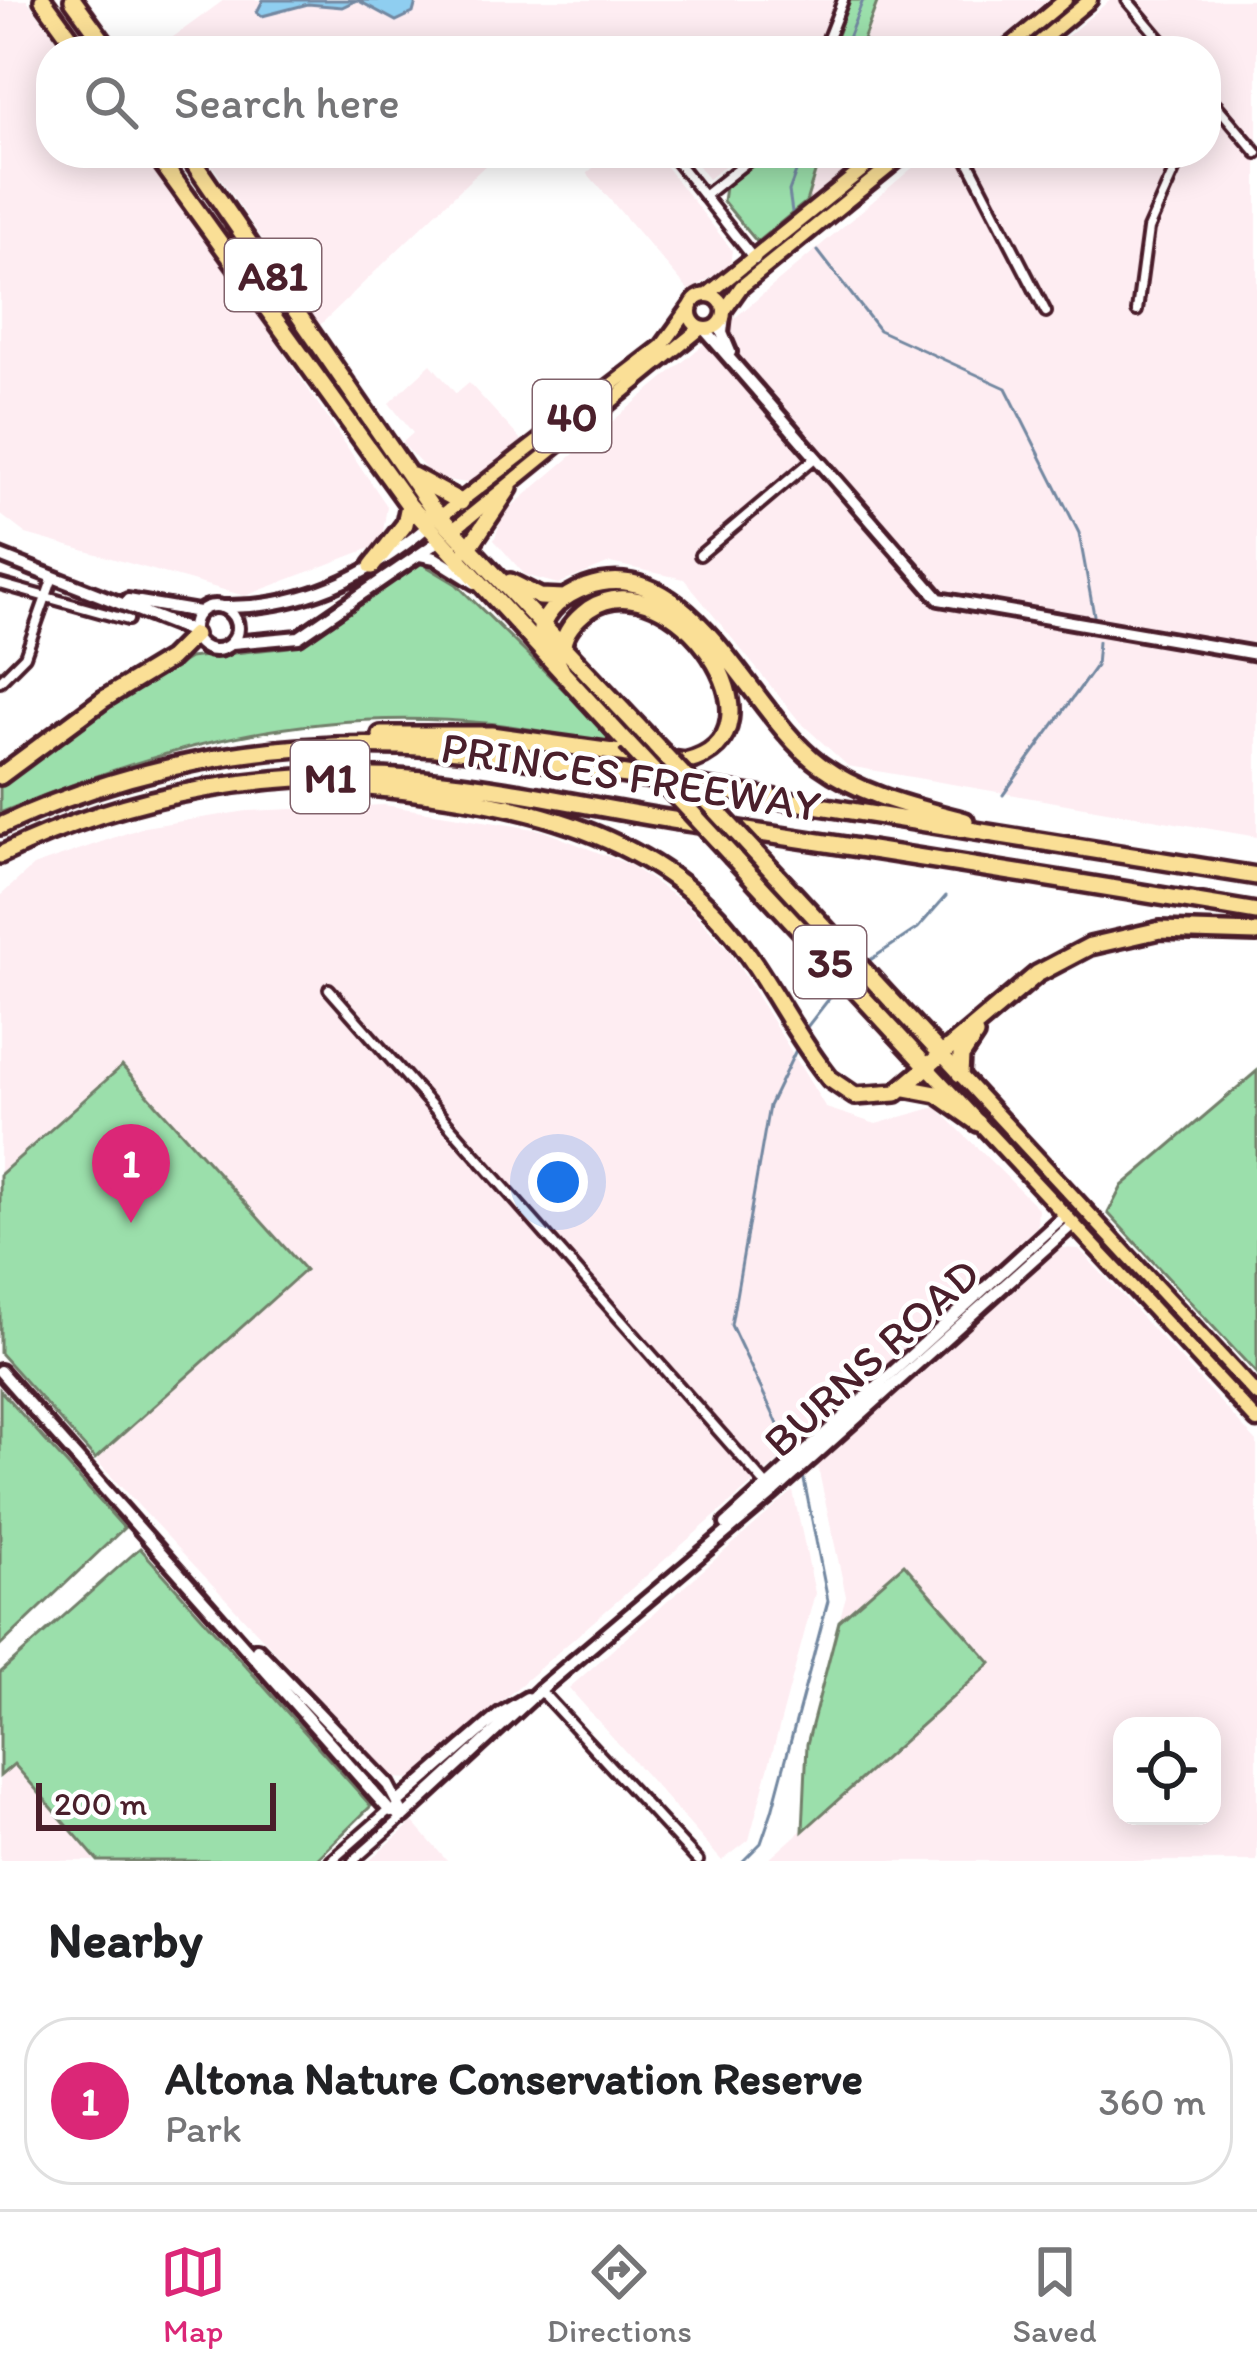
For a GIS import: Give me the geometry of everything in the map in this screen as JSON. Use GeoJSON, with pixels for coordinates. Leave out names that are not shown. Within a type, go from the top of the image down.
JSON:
{"type":"FeatureCollection","features":[{"type":"Feature","properties":{"kind":"highway"},"geometry":{"type":"LineString","coordinates":[[43,0],[69,36]]}},
{"type":"Feature","properties":{"kind":"highway"},"geometry":{"type":"LineString","coordinates":[[73,0],[99,36]]}},
{"type":"Feature","properties":{"kind":"highway","name":"A81"},"geometry":{"type":"LineString","coordinates":[[166,168],[409,505],[434,522]]}},
{"type":"Feature","properties":{"kind":"highway","name":"A81"},"geometry":{"type":"LineString","coordinates":[[197,168],[434,522]]}},
{"type":"Feature","properties":{"kind":"highway"},"geometry":{"type":"LineString","coordinates":[[401,467],[443,497],[460,502]]}},
{"type":"Feature","properties":{"kind":"highway"},"geometry":{"type":"LineString","coordinates":[[469,549],[508,488]]}},
{"type":"Feature","properties":{"kind":"highway"},"geometry":{"type":"LineString","coordinates":[[372,566],[405,524],[409,505]]}},
{"type":"Feature","properties":{"kind":"highway"},"geometry":{"type":"LineString","coordinates":[[434,522],[446,536]]}},
{"type":"Feature","properties":{"kind":"highway","name":"35"},"geometry":{"type":"LineString","coordinates":[[446,536],[469,549],[542,623],[941,1054]]}},
{"type":"Feature","properties":{"kind":"highway","name":"35"},"geometry":{"type":"LineString","coordinates":[[446,536],[483,588],[928,1068]]}},
{"type":"Feature","properties":{"kind":"highway"},"geometry":{"type":"LineString","coordinates":[[492,572],[536,596],[564,598],[617,581],[668,596],[694,619],[794,742],[835,775],[875,795],[969,822],[1257,876]]}},
{"type":"Feature","properties":{"kind":"highway"},"geometry":{"type":"LineString","coordinates":[[562,670],[543,639],[542,623],[564,598]]}},
{"type":"Feature","properties":{"kind":"highway"},"geometry":{"type":"LineString","coordinates":[[209,758],[334,740],[450,733],[685,762],[703,756],[725,732],[732,707],[727,680],[660,607],[628,598],[601,602],[574,623],[563,645]]}},
{"type":"Feature","properties":{"kind":"highway"},"geometry":{"type":"LineString","coordinates":[[0,776],[88,710],[170,659],[193,633]]}},
{"type":"Feature","properties":{"kind":"highway","name":"PRINCES FREEWAY"},"geometry":{"type":"LineString","coordinates":[[0,826],[114,781],[209,758],[350,744],[469,751],[1257,876]]}},
{"type":"Feature","properties":{"kind":"highway","name":"PRINCES FREEWAY"},"geometry":{"type":"LineString","coordinates":[[0,855],[125,807],[262,781],[425,780],[1257,912]]}},
{"type":"Feature","properties":{"kind":"highway"},"geometry":{"type":"LineString","coordinates":[[262,781],[417,793],[560,822],[626,847],[688,888],[725,925],[837,1086],[867,1098],[905,1088],[937,1094],[978,1123]]}},
{"type":"Feature","properties":{"kind":"highway"},"geometry":{"type":"LineString","coordinates":[[905,1088],[1054,962],[1107,940],[1185,929],[1257,933]]}},
{"type":"Feature","properties":{"kind":"highway"},"geometry":{"type":"LineString","coordinates":[[960,1074],[963,1052],[994,1009]]}},
{"type":"Feature","properties":{"kind":"main road"},"geometry":{"type":"LineString","coordinates":[[1022,36],[1065,0]]}},
{"type":"Feature","properties":{"kind":"main road"},"geometry":{"type":"LineString","coordinates":[[1047,36],[1090,0]]}},
{"type":"Feature","properties":{"kind":"main road","name":"40"},"geometry":{"type":"LineString","coordinates":[[434,522],[662,346],[691,306],[756,261],[865,168]]}},
{"type":"Feature","properties":{"kind":"main road","name":"40"},"geometry":{"type":"LineString","coordinates":[[446,536],[703,328],[719,324],[741,287],[888,168]]}},
{"type":"Feature","properties":{"kind":"main road"},"geometry":{"type":"LineString","coordinates":[[707,295],[717,298],[724,313]]}},
{"type":"Feature","properties":{"kind":"main road"},"geometry":{"type":"LineString","coordinates":[[691,306],[691,317],[703,328]]}},
{"type":"Feature","properties":{"kind":"main road","name":"35"},"geometry":{"type":"LineString","coordinates":[[941,1054],[1257,1395]]}},
{"type":"Feature","properties":{"kind":"main road","name":"35"},"geometry":{"type":"LineString","coordinates":[[928,1068],[1256,1419]]}},
{"type":"Feature","properties":{"kind":"main road"},"geometry":{"type":"LineString","coordinates":[[1070,1219],[1083,1207]]}},
{"type":"Feature","properties":{"kind":"street"},"geometry":{"type":"LineString","coordinates":[[829,36],[843,0]]}},
{"type":"Feature","properties":{"kind":"street"},"geometry":{"type":"LineString","coordinates":[[1127,0],[1158,36]]}},
{"type":"Feature","properties":{"kind":"street"},"geometry":{"type":"LineString","coordinates":[[1221,111],[1257,153]]}},
{"type":"Feature","properties":{"kind":"street"},"geometry":{"type":"LineString","coordinates":[[682,168],[756,261]]}},
{"type":"Feature","properties":{"kind":"street"},"geometry":{"type":"LineString","coordinates":[[704,196],[739,168]]}},
{"type":"Feature","properties":{"kind":"street"},"geometry":{"type":"LineString","coordinates":[[972,168],[1046,311]]}},
{"type":"Feature","properties":{"kind":"street"},"geometry":{"type":"LineString","coordinates":[[1137,311],[1148,230],[1175,168]]}},
{"type":"Feature","properties":{"kind":"street"},"geometry":{"type":"LineString","coordinates":[[724,313],[722,333],[734,360]]}},
{"type":"Feature","properties":{"kind":"street"},"geometry":{"type":"LineString","coordinates":[[703,328],[938,599],[1257,654]]}},
{"type":"Feature","properties":{"kind":"street"},"geometry":{"type":"LineString","coordinates":[[700,555],[816,458]]}},
{"type":"Feature","properties":{"kind":"street"},"geometry":{"type":"LineString","coordinates":[[0,556],[52,580],[107,596],[200,612],[274,607],[305,599],[372,566],[434,522]]}},
{"type":"Feature","properties":{"kind":"street"},"geometry":{"type":"LineString","coordinates":[[107,596],[193,633],[209,650],[232,643],[299,637],[446,536]]}},
{"type":"Feature","properties":{"kind":"street"},"geometry":{"type":"LineString","coordinates":[[420,555],[435,558],[483,588]]}},
{"type":"Feature","properties":{"kind":"street"},"geometry":{"type":"LineString","coordinates":[[0,681],[26,656],[52,580]]}},
{"type":"Feature","properties":{"kind":"street"},"geometry":{"type":"LineString","coordinates":[[0,584],[128,620]]}},
{"type":"Feature","properties":{"kind":"street"},"geometry":{"type":"LineString","coordinates":[[221,607],[236,622],[232,643]]}},
{"type":"Feature","properties":{"kind":"street"},"geometry":{"type":"LineString","coordinates":[[193,633],[200,612]]}},
{"type":"Feature","properties":{"kind":"street"},"geometry":{"type":"LineString","coordinates":[[329,989],[770,1489]]}},
{"type":"Feature","properties":{"kind":"street","name":"BURNS ROAD"},"geometry":{"type":"LineString","coordinates":[[404,1816],[1070,1219]]}},
{"type":"Feature","properties":{"kind":"street"},"geometry":{"type":"LineString","coordinates":[[0,1371],[404,1816],[353,1861]]}},
{"type":"Feature","properties":{"kind":"street"},"geometry":{"type":"LineString","coordinates":[[540,1690],[698,1861]]}},
{"type":"Feature","properties":{"kind":"street","name":"BURNS ROAD"},"geometry":{"type":"LineString","coordinates":[[394,1805],[500,1714],[540,1690]]}},
{"type":"Feature","properties":{"kind":"street"},"geometry":{"type":"LineString","coordinates":[[331,1861],[394,1805]]}},
{"type":"Feature","properties":{"kind":"shaded area"},"geometry":{"type":"Polygon","coordinates":[[[0,0],[27,0],[54,36],[36,36],[36,168],[151,168],[239,287],[387,506],[381,544],[245,596],[26,534],[0,514],[0,0]]]}},
{"type":"Feature","properties":{"kind":"shaded area"},"geometry":{"type":"Polygon","coordinates":[[[224,0],[850,0],[845,14],[834,3],[823,36],[175,36],[224,0]]]}},
{"type":"Feature","properties":{"kind":"shaded area"},"geometry":{"type":"Polygon","coordinates":[[[878,0],[1048,0],[1005,36],[865,36],[878,0]]]}},
{"type":"Feature","properties":{"kind":"shaded area"},"geometry":{"type":"Polygon","coordinates":[[[1110,0],[1257,0],[1257,837],[848,766],[800,722],[684,579],[610,563],[558,584],[525,575],[494,540],[504,513],[912,168],[1221,168],[1221,36],[1068,36],[1110,0]]]}},
{"type":"Feature","properties":{"kind":"shaded area"},"geometry":{"type":"Polygon","coordinates":[[[214,168],[482,168],[320,325],[214,168]]]}},
{"type":"Feature","properties":{"kind":"shaded area"},"geometry":{"type":"Polygon","coordinates":[[[593,168],[667,168],[732,250],[730,266],[689,291],[587,173],[593,168]]]}},
{"type":"Feature","properties":{"kind":"shaded area"},"geometry":{"type":"Polygon","coordinates":[[[700,168],[722,168],[708,179],[700,168]]]}},
{"type":"Feature","properties":{"kind":"shaded area"},"geometry":{"type":"Polygon","coordinates":[[[815,168],[847,168],[806,202],[815,168]]]}},
{"type":"Feature","properties":{"kind":"shaded area"},"geometry":{"type":"Polygon","coordinates":[[[431,364],[456,394],[469,383],[522,441],[467,483],[434,478],[402,443],[413,433],[389,403],[431,364]]]}},
{"type":"Feature","properties":{"kind":"shaded area"},"geometry":{"type":"Polygon","coordinates":[[[384,805],[541,830],[630,865],[687,905],[730,952],[826,1108],[876,1124],[936,1107],[1038,1208],[1037,1226],[858,1392],[412,1779],[393,1778],[95,1459],[305,1270],[122,1066],[0,1175],[0,896],[33,866],[144,827],[247,811],[384,805]]]}},
{"type":"Feature","properties":{"kind":"shaded area"},"geometry":{"type":"Polygon","coordinates":[[[1061,1248],[1079,1249],[1257,1442],[1257,1861],[767,1861],[990,1663],[904,1564],[839,1621],[846,1596],[817,1463],[1061,1248]]]}},
{"type":"Feature","properties":{"kind":"shaded area"},"geometry":{"type":"Polygon","coordinates":[[[793,1491],[815,1593],[749,1840],[722,1861],[569,1688],[793,1491]]]}},
{"type":"Feature","properties":{"kind":"shaded area"},"geometry":{"type":"Polygon","coordinates":[[[14,1764],[98,1861],[0,1861],[0,1776],[14,1764]]]}},
{"type":"Feature","properties":{"kind":"shaded area"},"geometry":{"type":"Polygon","coordinates":[[[413,1822],[447,1861],[369,1861],[413,1822]]]}},
{"type":"Feature","properties":{"kind":"green space"},"geometry":{"type":"Polygon","coordinates":[[[850,0],[878,0],[865,36],[837,36],[850,0]]]}},
{"type":"Feature","properties":{"kind":"green space"},"geometry":{"type":"Polygon","coordinates":[[[749,168],[816,168],[806,202],[757,242],[723,201],[725,187],[749,168]]]}},
{"type":"Feature","properties":{"kind":"green space"},"geometry":{"type":"Polygon","coordinates":[[[421,563],[456,584],[622,747],[486,723],[358,720],[297,726],[237,736],[119,768],[0,813],[0,786],[66,733],[189,658],[289,647],[421,563]]]}},
{"type":"Feature","properties":{"kind":"green space"},"geometry":{"type":"Polygon","coordinates":[[[122,1066],[305,1270],[95,1459],[0,1353],[0,1175],[122,1066]]]}},
{"type":"Feature","properties":{"kind":"green space"},"geometry":{"type":"Polygon","coordinates":[[[1257,1071],[1257,1374],[1108,1213],[1122,1186],[1257,1071]]]}},
{"type":"Feature","properties":{"kind":"green space"},"geometry":{"type":"Polygon","coordinates":[[[0,1390],[124,1528],[0,1646],[0,1390]]]}},
{"type":"Feature","properties":{"kind":"green space"},"geometry":{"type":"Polygon","coordinates":[[[140,1548],[371,1806],[315,1861],[98,1861],[14,1764],[0,1776],[0,1673],[140,1548]]]}},
{"type":"Feature","properties":{"kind":"green space"},"geometry":{"type":"Polygon","coordinates":[[[904,1564],[991,1663],[803,1831],[807,1744],[839,1621],[904,1564]]]}},
{"type":"Feature","properties":{"kind":"water"},"geometry":{"type":"Polygon","coordinates":[[[263,0],[357,0],[342,7],[308,4],[262,16],[257,12],[263,0]]]}},
{"type":"Feature","properties":{"kind":"water"},"geometry":{"type":"Polygon","coordinates":[[[357,0],[416,2],[413,13],[396,21],[357,0]]]}},
{"type":"Feature","properties":{"kind":"waterway"},"geometry":{"type":"LineString","coordinates":[[849,36],[863,0]]}},
{"type":"Feature","properties":{"kind":"waterway"},"geometry":{"type":"LineString","coordinates":[[792,212],[789,191],[797,168]]}},
{"type":"Feature","properties":{"kind":"waterway"},"geometry":{"type":"LineString","coordinates":[[818,251],[879,330],[1006,388],[1079,533],[1094,615]]}},
{"type":"Feature","properties":{"kind":"waterway"},"geometry":{"type":"LineString","coordinates":[[1003,795],[1096,666],[1098,642]]}},
{"type":"Feature","properties":{"kind":"waterway"},"geometry":{"type":"LineString","coordinates":[[870,960],[918,928],[946,896]]}},
{"type":"Feature","properties":{"kind":"waterway"},"geometry":{"type":"LineString","coordinates":[[807,1027],[835,991]]}},
{"type":"Feature","properties":{"kind":"waterway"},"geometry":{"type":"LineString","coordinates":[[793,1456],[731,1325],[769,1106],[797,1048]]}},
{"type":"Feature","properties":{"kind":"waterway"},"geometry":{"type":"LineString","coordinates":[[743,1861],[761,1843],[772,1811],[828,1601],[803,1475]]}},
{"type":"Feature","properties":{"kind":"place","name":"Altona Nature Conservation Reserve"},"geometry":{"type":"Point","coordinates":[131,1223]}}]}
